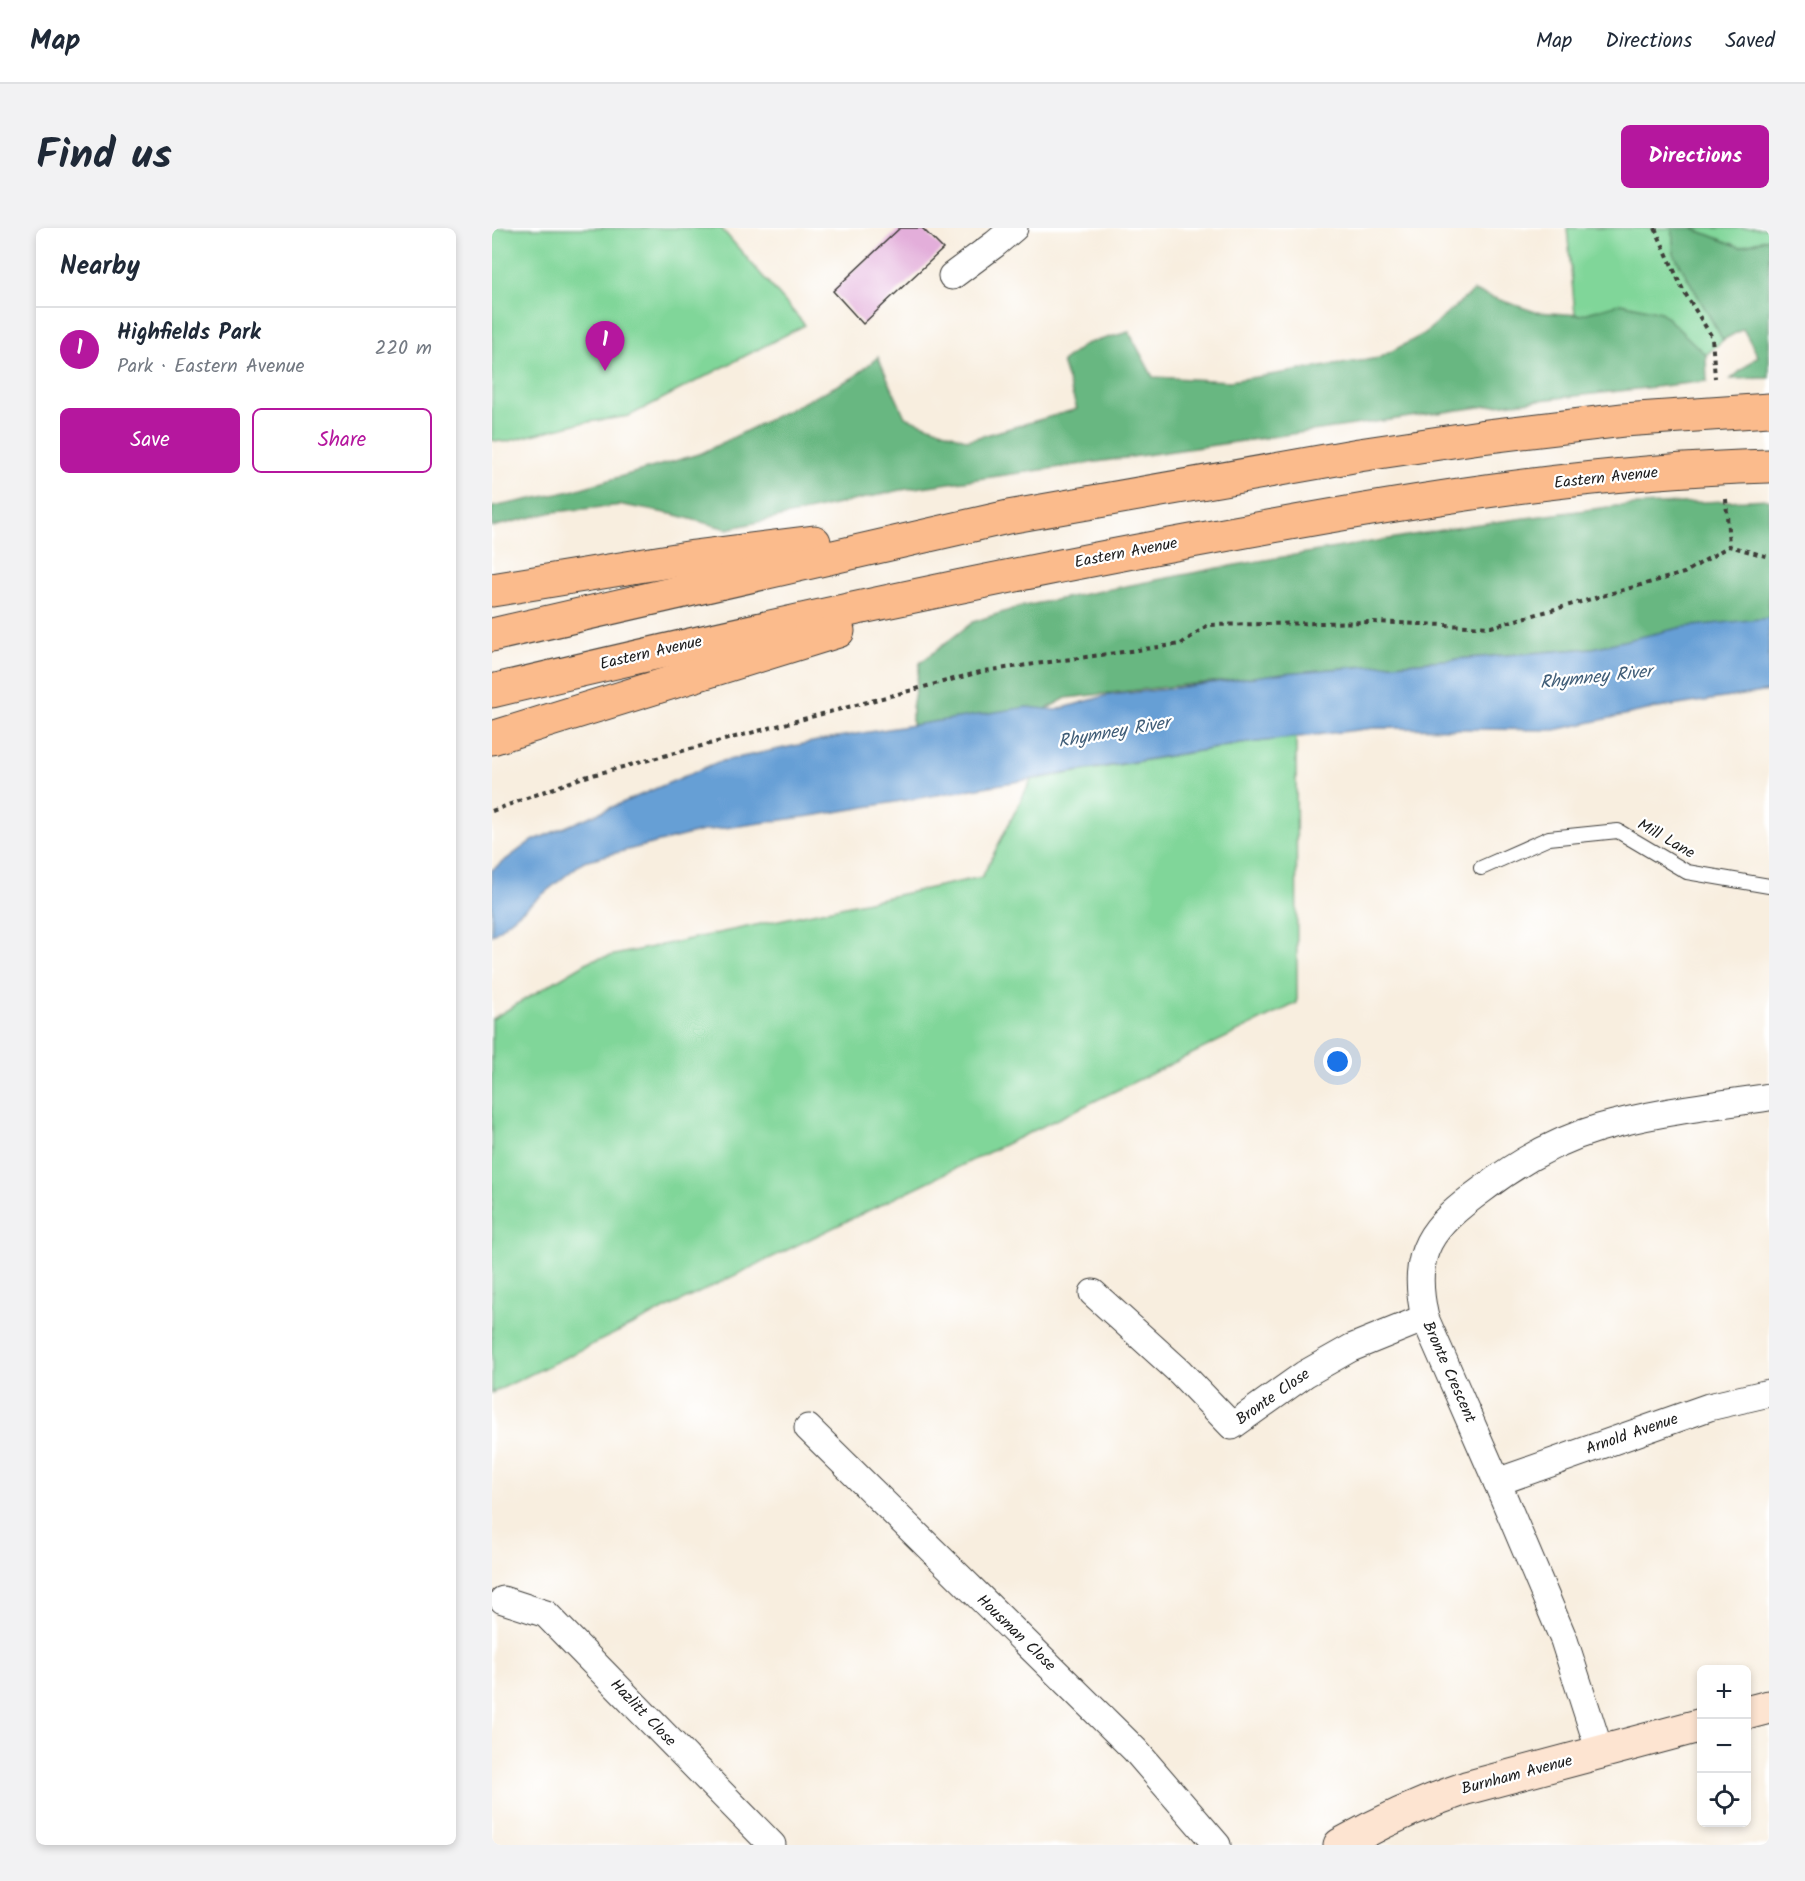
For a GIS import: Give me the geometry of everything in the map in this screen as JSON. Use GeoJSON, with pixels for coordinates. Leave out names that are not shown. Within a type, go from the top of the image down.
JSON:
{"type":"FeatureCollection","features":[{"type":"Feature","properties":{"kind":"highway"},"geometry":{"type":"LineString","coordinates":[[492,590],[694,557],[1008,517],[1359,455],[1480,437],[1623,420],[1769,410]]}},
{"type":"Feature","properties":{"kind":"highway","name":"Eastern Avenue"},"geometry":{"type":"LineString","coordinates":[[492,691],[683,645],[1022,573],[1301,521],[1457,495],[1667,471],[1769,466]]}},
{"type":"Feature","properties":{"kind":"highway"},"geometry":{"type":"LineString","coordinates":[[492,635],[1008,517]]}},
{"type":"Feature","properties":{"kind":"highway"},"geometry":{"type":"LineString","coordinates":[[492,738],[1022,573]]}},
{"type":"Feature","properties":{"kind":"street"},"geometry":{"type":"LineString","coordinates":[[952,276],[1014,228]]}},
{"type":"Feature","properties":{"kind":"street","name":"Bronte Crescent"},"geometry":{"type":"LineString","coordinates":[[1600,1752],[1564,1640],[1425,1318],[1419,1293],[1420,1266],[1432,1235],[1451,1212],[1502,1175],[1550,1148],[1597,1128],[1654,1114],[1769,1097]]}},
{"type":"Feature","properties":{"kind":"street","name":"Bronte Close"},"geometry":{"type":"LineString","coordinates":[[1093,1293],[1180,1372],[1232,1426],[1314,1368],[1351,1348],[1425,1318]]}},
{"type":"Feature","properties":{"kind":"street","name":"Arnold Avenue"},"geometry":{"type":"LineString","coordinates":[[1497,1482],[1709,1407],[1769,1393]]}},
{"type":"Feature","properties":{"kind":"street","name":"Housman Close"},"geometry":{"type":"LineString","coordinates":[[808,1428],[1136,1750],[1217,1845]]}},
{"type":"Feature","properties":{"kind":"street","name":"Hazlitt Close"},"geometry":{"type":"LineString","coordinates":[[503,1600],[546,1614],[772,1845]]}},
{"type":"Feature","properties":{"kind":"street"},"geometry":{"type":"LineString","coordinates":[[1751,1712],[1769,1707]]}},
{"type":"Feature","properties":{"kind":"street","name":"Burnham Avenue"},"geometry":{"type":"LineString","coordinates":[[1340,1845],[1428,1802],[1466,1788],[1697,1726]]}},
{"type":"Feature","properties":{"kind":"lane","name":"Mill Lane"},"geometry":{"type":"LineString","coordinates":[[1481,868],[1549,838],[1618,831],[1687,872],[1769,886]]}},
{"type":"Feature","properties":{"kind":"path"},"geometry":{"type":"LineString","coordinates":[[1655,228],[1683,290],[1712,337],[1715,378]]}},
{"type":"Feature","properties":{"kind":"path"},"geometry":{"type":"LineString","coordinates":[[1726,498],[1729,546]]}},
{"type":"Feature","properties":{"kind":"path"},"geometry":{"type":"LineString","coordinates":[[492,811],[581,778],[984,670],[1181,644],[1208,625],[1374,622],[1491,627],[1684,573],[1729,546],[1769,557]]}},
{"type":"Feature","properties":{"kind":"green space"},"geometry":{"type":"Polygon","coordinates":[[[492,228],[721,228],[805,325],[629,416],[575,424],[505,442],[492,440],[492,228]]]}},
{"type":"Feature","properties":{"kind":"green space"},"geometry":{"type":"Polygon","coordinates":[[[1567,228],[1672,228],[1674,254],[1723,340],[1706,355],[1689,341],[1575,314],[1567,228]]]}},
{"type":"Feature","properties":{"kind":"green space"},"geometry":{"type":"Polygon","coordinates":[[[1672,228],[1691,228],[1740,247],[1769,238],[1769,378],[1731,379],[1758,356],[1743,329],[1723,340],[1674,254],[1672,228]]]}},
{"type":"Feature","properties":{"kind":"green space"},"geometry":{"type":"Polygon","coordinates":[[[1691,228],[1769,228],[1769,238],[1740,247],[1691,228]]]}},
{"type":"Feature","properties":{"kind":"green space"},"geometry":{"type":"Polygon","coordinates":[[[1473,291],[1536,312],[1580,315],[1621,303],[1661,312],[1706,355],[1707,381],[1487,406],[901,490],[727,529],[676,515],[623,505],[553,512],[492,527],[492,507],[571,491],[702,453],[854,377],[878,357],[905,417],[968,440],[1077,409],[1062,362],[1085,344],[1129,332],[1153,377],[1230,381],[1379,358],[1424,334],[1473,291]]]}},
{"type":"Feature","properties":{"kind":"green space"},"geometry":{"type":"Polygon","coordinates":[[[1769,499],[1769,622],[1593,648],[1330,669],[1066,698],[1025,721],[912,740],[912,708],[920,663],[973,622],[1019,607],[1218,568],[1472,525],[1616,506],[1769,499]]]}},
{"type":"Feature","properties":{"kind":"green space"},"geometry":{"type":"Polygon","coordinates":[[[1296,737],[1297,1003],[492,1393],[492,1019],[591,960],[982,877],[1031,780],[1240,744],[1296,737]]]}},
{"type":"Feature","properties":{"kind":"water","name":"Rhymney River"},"geometry":{"type":"Polygon","coordinates":[[[1769,618],[1769,691],[1652,709],[1555,730],[1374,728],[1240,744],[818,815],[703,831],[584,861],[492,935],[492,870],[530,842],[718,762],[831,738],[1027,707],[1056,710],[1108,695],[1283,673],[1593,648],[1683,627],[1769,618]]]}},
{"type":"Feature","properties":{"kind":"building"},"geometry":{"type":"Polygon","coordinates":[[[900,228],[922,228],[943,249],[863,324],[833,291],[900,228]]]}},
{"type":"Feature","properties":{"kind":"place","name":"Highfields Park"},"geometry":{"type":"Point","coordinates":[605,371]}}]}
